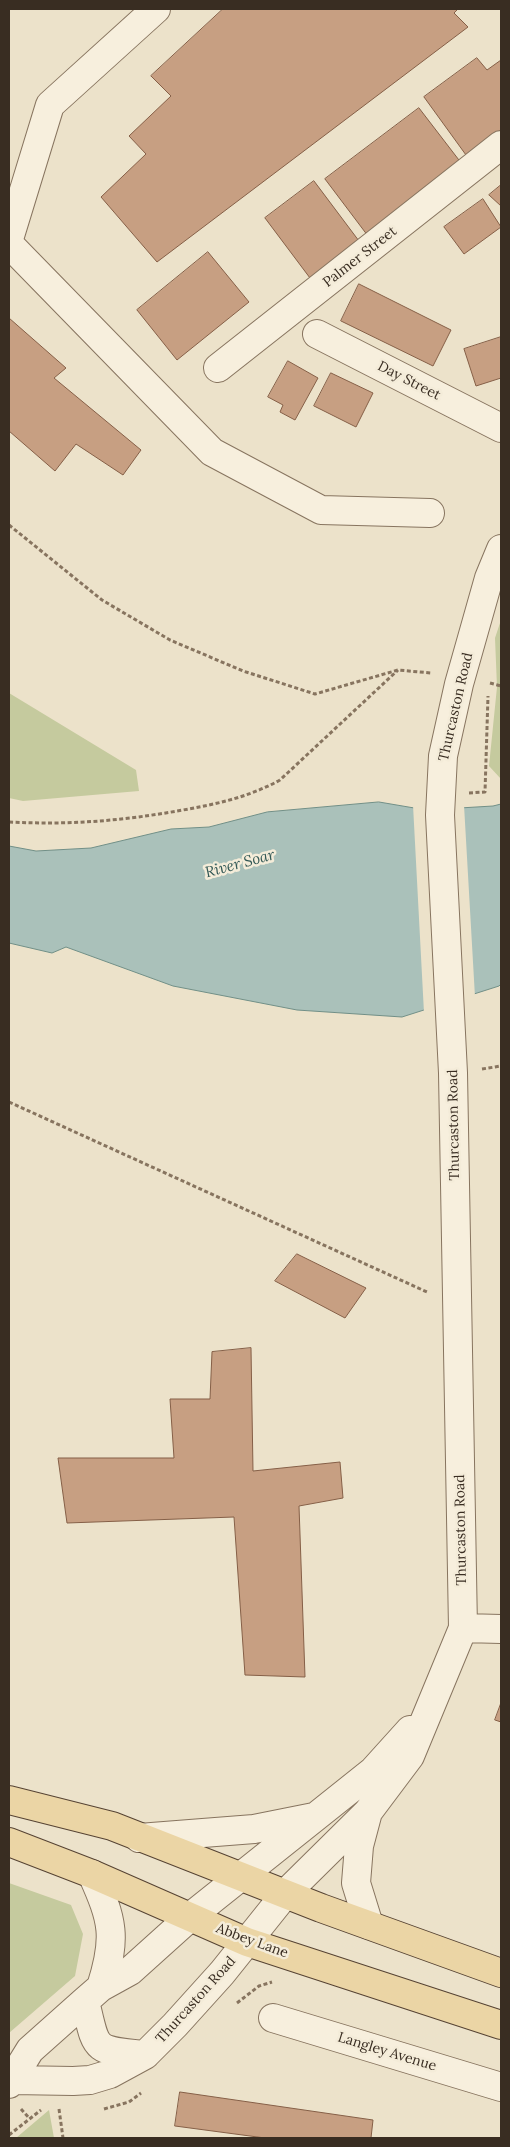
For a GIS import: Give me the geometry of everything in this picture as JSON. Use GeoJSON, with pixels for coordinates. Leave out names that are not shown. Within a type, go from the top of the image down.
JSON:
{"type":"FeatureCollection","features":[{"type":"Feature","properties":{"kind":"main road"},"geometry":{"type":"LineString","coordinates":[[9,1800],[112,1826],[369,1925],[501,1973]]}},
{"type":"Feature","properties":{"kind":"main road","name":"Abbey Lane"},"geometry":{"type":"LineString","coordinates":[[9,1842],[92,1874],[247,1942],[501,2026]]}},
{"type":"Feature","properties":{"kind":"street"},"geometry":{"type":"LineString","coordinates":[[9,239],[50,105],[156,9]]}},
{"type":"Feature","properties":{"kind":"street","name":"Palmer Street"},"geometry":{"type":"LineString","coordinates":[[218,368],[501,145]]}},
{"type":"Feature","properties":{"kind":"street"},"geometry":{"type":"LineString","coordinates":[[9,244],[212,452],[321,510],[430,513]]}},
{"type":"Feature","properties":{"kind":"street","name":"Day Street"},"geometry":{"type":"LineString","coordinates":[[317,334],[501,428]]}},
{"type":"Feature","properties":{"kind":"street","name":"Thurcaston Road"},"geometry":{"type":"LineString","coordinates":[[11,2082],[90,2080],[110,2074],[145,2055],[176,2025],[286,1893],[368,1812],[410,1756],[433,1705],[462,1628],[452,1040],[440,815],[443,756],[460,684],[489,578],[501,549]]}},
{"type":"Feature","properties":{"kind":"street"},"geometry":{"type":"LineString","coordinates":[[462,1628],[501,1629]]}},
{"type":"Feature","properties":{"kind":"street","name":"Thurcaston Road"},"geometry":{"type":"LineString","coordinates":[[11,2082],[30,2050],[93,1994],[130,1971],[190,1917],[373,1771],[433,1705]]}},
{"type":"Feature","properties":{"kind":"street","name":"Thurcaston Road"},"geometry":{"type":"LineString","coordinates":[[368,1812],[359,1846],[356,1883],[369,1925]]}},
{"type":"Feature","properties":{"kind":"street","name":"Thurcaston Road"},"geometry":{"type":"LineString","coordinates":[[139,1838],[254,1829],[318,1816]]}},
{"type":"Feature","properties":{"kind":"street","name":"Thurcaston Road"},"geometry":{"type":"LineString","coordinates":[[92,1874],[102,1895],[112,1930],[110,1958],[93,1994],[92,2036],[100,2046],[110,2052],[145,2055]]}},
{"type":"Feature","properties":{"kind":"street","name":"Langley Avenue"},"geometry":{"type":"LineString","coordinates":[[273,2018],[501,2087]]}},
{"type":"Feature","properties":{"kind":"path"},"geometry":{"type":"LineString","coordinates":[[9,525],[102,600],[170,640],[243,671],[315,694],[398,670],[434,674],[460,684]]}},
{"type":"Feature","properties":{"kind":"path"},"geometry":{"type":"LineString","coordinates":[[9,822],[65,824],[133,819],[220,803],[260,791],[280,780],[398,670]]}},
{"type":"Feature","properties":{"kind":"path"},"geometry":{"type":"LineString","coordinates":[[465,794],[485,792],[489,683]]}},
{"type":"Feature","properties":{"kind":"path"},"geometry":{"type":"LineString","coordinates":[[9,1102],[457,1306]]}},
{"type":"Feature","properties":{"kind":"path"},"geometry":{"type":"LineString","coordinates":[[58,2106],[63,2138]]}},
{"type":"Feature","properties":{"kind":"path"},"geometry":{"type":"LineString","coordinates":[[9,2135],[29,2118]]}},
{"type":"Feature","properties":{"kind":"green space"},"geometry":{"type":"Polygon","coordinates":[[[501,620],[501,779],[489,766],[497,687],[495,638],[501,620]]]}},
{"type":"Feature","properties":{"kind":"green space"},"geometry":{"type":"Polygon","coordinates":[[[9,693],[136,770],[139,791],[23,801],[9,798],[9,693]]]}},
{"type":"Feature","properties":{"kind":"green space"},"geometry":{"type":"Polygon","coordinates":[[[9,1883],[71,1905],[83,1934],[75,1976],[9,2033],[9,1883]]]}},
{"type":"Feature","properties":{"kind":"green space"},"geometry":{"type":"Polygon","coordinates":[[[49,2110],[54,2138],[16,2138],[49,2110]]]}},
{"type":"Feature","properties":{"kind":"water","name":"River Soar"},"geometry":{"type":"Polygon","coordinates":[[[379,802],[426,810],[501,804],[501,984],[499,986],[402,1017],[297,1010],[173,986],[66,947],[52,953],[9,943],[9,846],[36,851],[91,848],[171,829],[209,827],[267,812],[379,802]]]}},
{"type":"Feature","properties":{"kind":"pier"},"geometry":{"type":"Polygon","coordinates":[[[413,805],[426,808],[464,805],[475,997],[424,1013],[413,805]]]}},
{"type":"Feature","properties":{"kind":"building"},"geometry":{"type":"Polygon","coordinates":[[[223,9],[458,9],[454,13],[468,27],[157,262],[101,197],[146,154],[129,136],[171,96],[151,76],[223,9]]]}},
{"type":"Feature","properties":{"kind":"building"},"geometry":{"type":"Polygon","coordinates":[[[477,58],[487,70],[501,60],[501,130],[466,155],[424,97],[477,58]]]}},
{"type":"Feature","properties":{"kind":"building"},"geometry":{"type":"Polygon","coordinates":[[[419,108],[462,164],[368,236],[325,179],[419,108]]]}},
{"type":"Feature","properties":{"kind":"building"},"geometry":{"type":"Polygon","coordinates":[[[314,181],[359,241],[310,278],[265,218],[314,181]]]}},
{"type":"Feature","properties":{"kind":"building"},"geometry":{"type":"Polygon","coordinates":[[[501,185],[501,206],[489,195],[501,185]]]}},
{"type":"Feature","properties":{"kind":"building"},"geometry":{"type":"Polygon","coordinates":[[[483,199],[501,227],[464,254],[444,227],[483,199]]]}},
{"type":"Feature","properties":{"kind":"building"},"geometry":{"type":"Polygon","coordinates":[[[208,252],[249,302],[177,360],[137,310],[208,252]]]}},
{"type":"Feature","properties":{"kind":"building"},"geometry":{"type":"Polygon","coordinates":[[[359,284],[451,330],[433,366],[341,321],[359,284]]]}},
{"type":"Feature","properties":{"kind":"building"},"geometry":{"type":"Polygon","coordinates":[[[9,318],[66,368],[54,378],[141,450],[123,475],[76,444],[55,471],[9,431],[9,318]]]}},
{"type":"Feature","properties":{"kind":"building"},"geometry":{"type":"Polygon","coordinates":[[[501,337],[501,378],[476,386],[464,349],[501,337]]]}},
{"type":"Feature","properties":{"kind":"building"},"geometry":{"type":"Polygon","coordinates":[[[288,361],[318,378],[295,420],[280,412],[283,405],[268,397],[288,361]]]}},
{"type":"Feature","properties":{"kind":"building"},"geometry":{"type":"Polygon","coordinates":[[[331,373],[373,393],[356,427],[314,406],[331,373]]]}},
{"type":"Feature","properties":{"kind":"building"},"geometry":{"type":"Polygon","coordinates":[[[297,1254],[366,1288],[345,1318],[275,1281],[297,1254]]]}},
{"type":"Feature","properties":{"kind":"building"},"geometry":{"type":"Polygon","coordinates":[[[251,1348],[253,1471],[340,1462],[343,1498],[299,1506],[305,1677],[245,1675],[234,1517],[67,1523],[58,1458],[174,1458],[170,1399],[210,1399],[212,1352],[251,1348]]]}},
{"type":"Feature","properties":{"kind":"building"},"geometry":{"type":"Polygon","coordinates":[[[501,1703],[501,1722],[495,1720],[501,1703]]]}},
{"type":"Feature","properties":{"kind":"building"},"geometry":{"type":"Polygon","coordinates":[[[180,2092],[373,2120],[371,2138],[265,2138],[175,2126],[180,2092]]]}}]}
